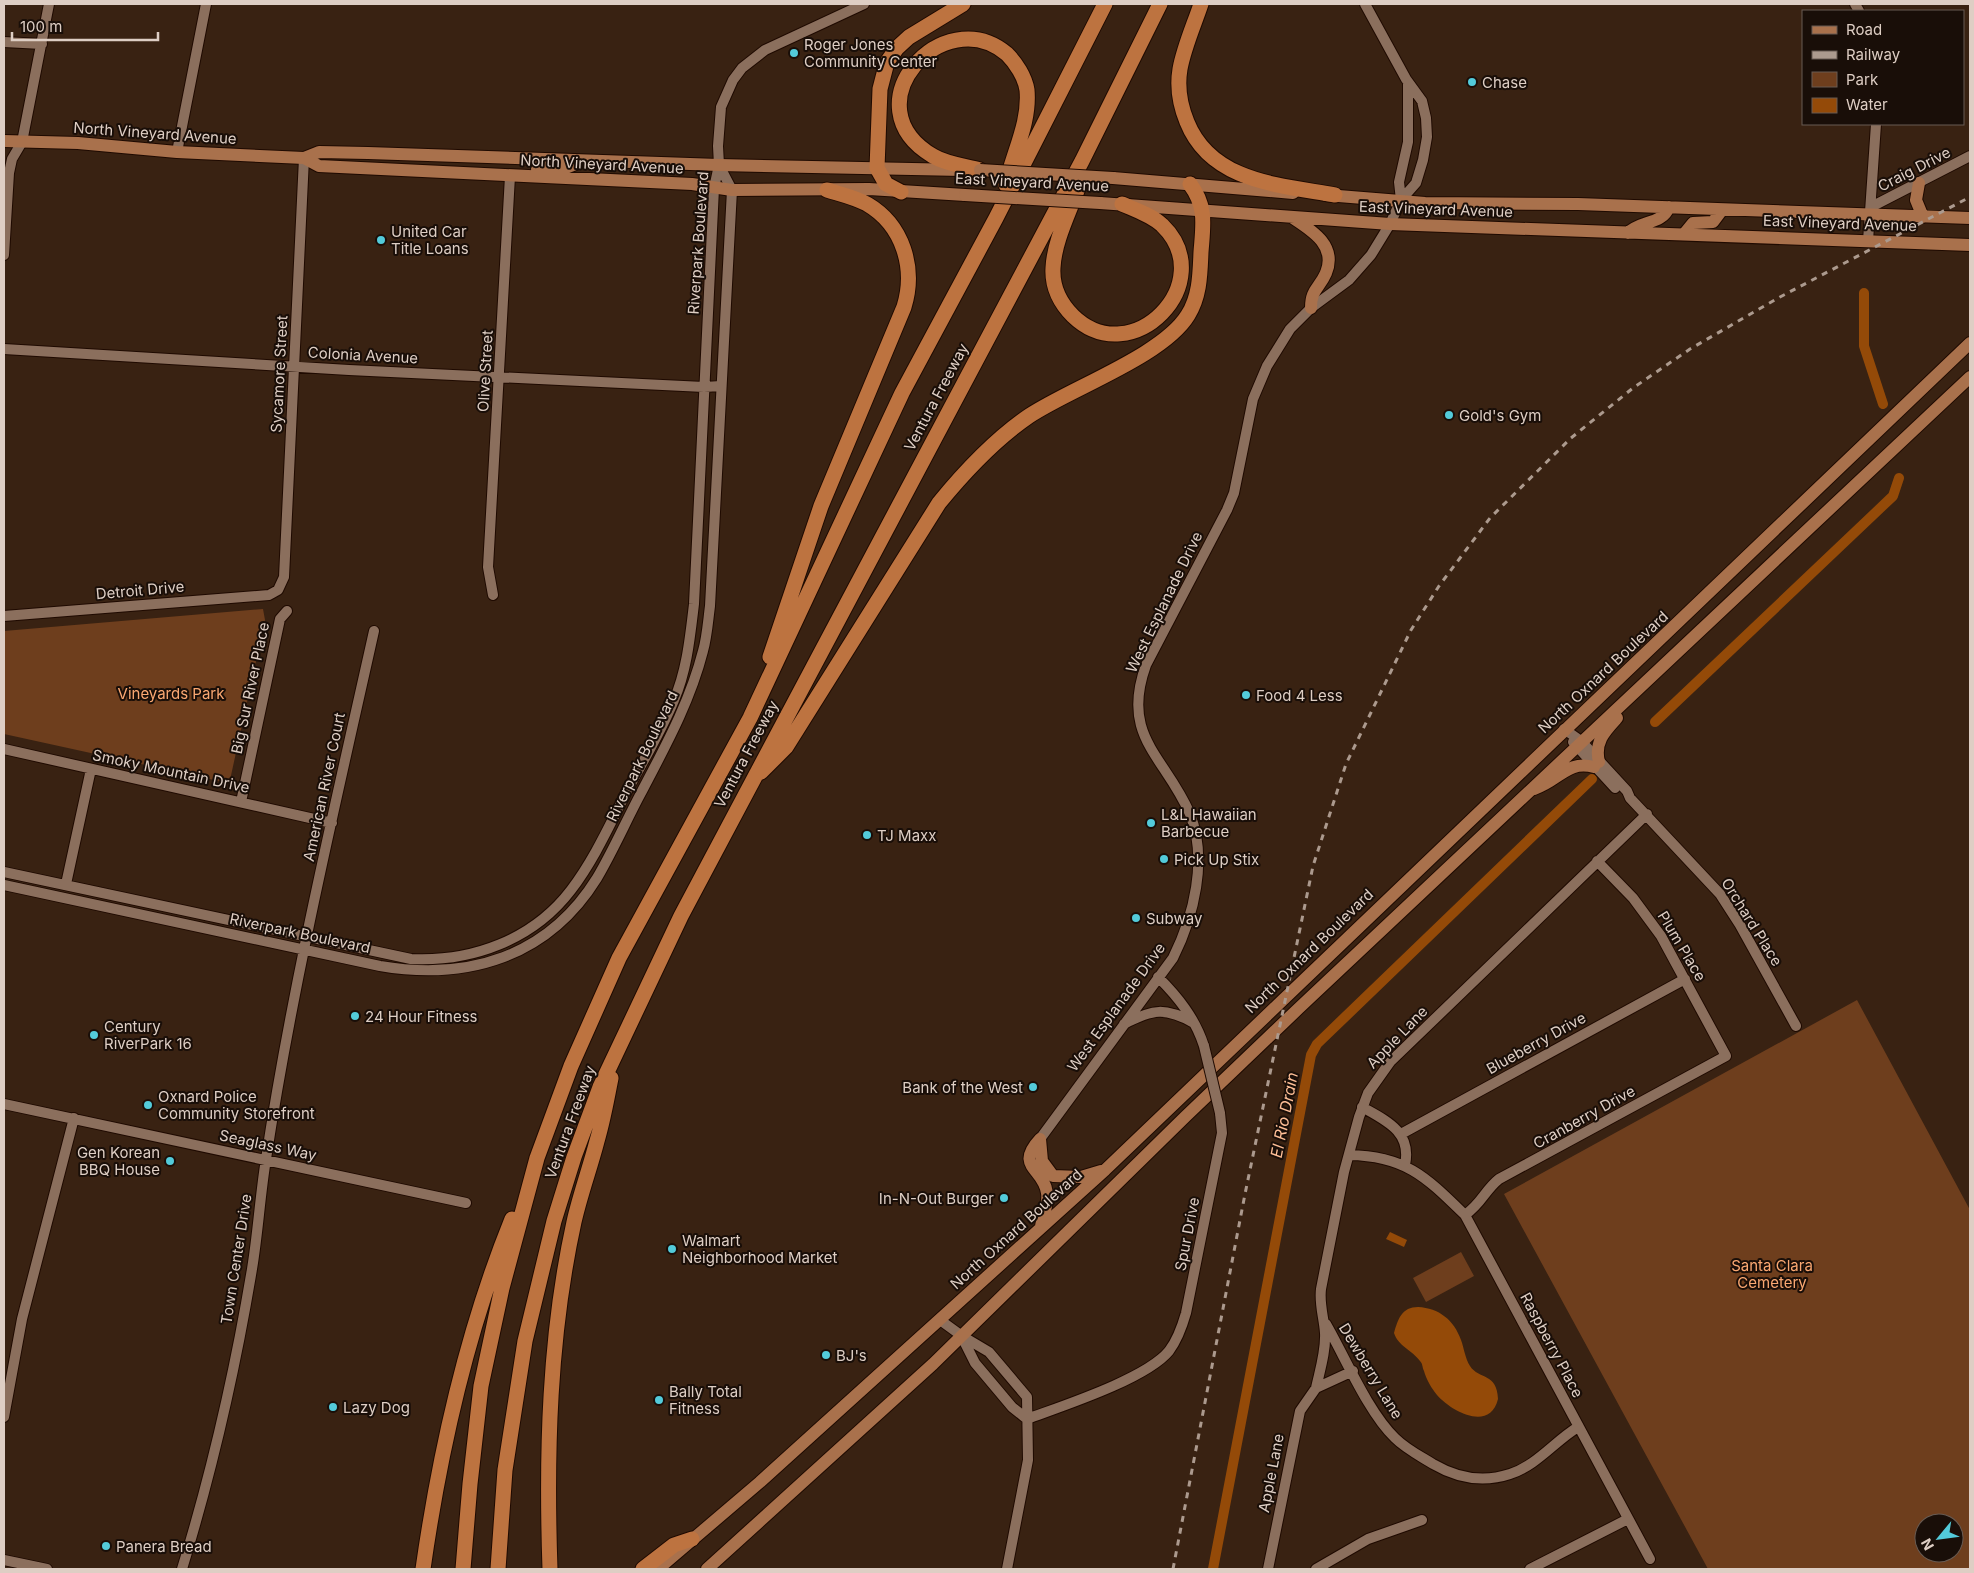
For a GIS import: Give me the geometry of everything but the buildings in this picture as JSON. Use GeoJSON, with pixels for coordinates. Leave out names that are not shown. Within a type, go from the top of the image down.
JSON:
{"type":"FeatureCollection","features":[{"type":"Feature","properties":{"kind":"highway"},"geometry":{"type":"LineString","coordinates":[[901,192],[886,184],[877,168],[880,89],[887,62],[897,48],[909,37],[963,4]]}},
{"type":"Feature","properties":{"kind":"highway","name":"Ventura Freeway"},"geometry":{"type":"LineString","coordinates":[[463,1569],[481,1386],[502,1288],[537,1158],[571,1066],[619,958],[750,718],[902,393],[1105,4]]}},
{"type":"Feature","properties":{"kind":"highway","name":"Ventura Freeway"},"geometry":{"type":"LineString","coordinates":[[498,1569],[505,1470],[514,1404],[539,1278],[574,1157],[620,1040],[681,916],[750,783],[1082,161],[1160,4]]}},
{"type":"Feature","properties":{"kind":"highway"},"geometry":{"type":"LineString","coordinates":[[1201,4],[1184,54],[1179,84],[1183,112],[1200,147],[1222,166],[1254,180],[1336,196]]}},
{"type":"Feature","properties":{"kind":"highway"},"geometry":{"type":"LineString","coordinates":[[980,170],[934,157],[917,144],[906,129],[900,113],[899,96],[910,65],[933,45],[949,39],[967,37],[983,40],[1002,49],[1016,63],[1027,87],[1028,110],[1011,159],[1001,206]]}},
{"type":"Feature","properties":{"kind":"highway"},"geometry":{"type":"LineString","coordinates":[[1082,161],[1080,184],[1054,258],[1054,281],[1062,302],[1076,319],[1089,327],[1110,333],[1133,331],[1147,326],[1159,317],[1173,300],[1181,272],[1178,250],[1168,231],[1151,217],[1122,204]]}},
{"type":"Feature","properties":{"kind":"highway"},"geometry":{"type":"LineString","coordinates":[[750,783],[786,747],[939,503],[963,474],[1005,434],[1027,418],[1150,349],[1180,325],[1192,307],[1200,281],[1203,209],[1198,195],[1190,184]]}},
{"type":"Feature","properties":{"kind":"highway"},"geometry":{"type":"LineString","coordinates":[[750,718],[821,506],[908,296],[910,276],[907,256],[892,226],[882,215],[867,204],[827,190]]}},
{"type":"Feature","properties":{"kind":"highway"},"geometry":{"type":"LineString","coordinates":[[552,1569],[547,1458],[553,1368],[560,1308],[574,1221],[598,1139],[620,1040]]}},
{"type":"Feature","properties":{"kind":"highway"},"geometry":{"type":"LineString","coordinates":[[423,1569],[460,1377],[492,1268],[537,1158]]}},
{"type":"Feature","properties":{"kind":"highway"},"geometry":{"type":"LineString","coordinates":[[643,1569],[674,1545],[692,1539]]}},
{"type":"Feature","properties":{"kind":"main road","name":"North Vineyard Avenue"},"geometry":{"type":"LineString","coordinates":[[4,141],[78,143],[177,152],[304,158],[319,152],[368,152],[744,166],[877,168]]}},
{"type":"Feature","properties":{"kind":"main road","name":"North Vineyard Avenue"},"geometry":{"type":"LineString","coordinates":[[304,158],[319,166],[692,184],[732,190],[901,192]]}},
{"type":"Feature","properties":{"kind":"main road"},"geometry":{"type":"LineString","coordinates":[[510,176],[515,171],[561,170],[585,160]]}},
{"type":"Feature","properties":{"kind":"main road","name":"East Vineyard Avenue"},"geometry":{"type":"LineString","coordinates":[[877,168],[980,170],[1113,178],[1405,201],[1722,210],[1870,211],[1970,218]]}},
{"type":"Feature","properties":{"kind":"main road"},"geometry":{"type":"LineString","coordinates":[[1919,183],[1916,200],[1923,216]]}},
{"type":"Feature","properties":{"kind":"main road","name":"East Vineyard Avenue"},"geometry":{"type":"LineString","coordinates":[[901,192],[1100,202],[1390,224],[1970,244]]}},
{"type":"Feature","properties":{"kind":"main road"},"geometry":{"type":"LineString","coordinates":[[1628,233],[1640,224],[1658,220],[1666,214],[1669,207]]}},
{"type":"Feature","properties":{"kind":"main road"},"geometry":{"type":"LineString","coordinates":[[1684,234],[1693,223],[1713,222],[1722,210]]}},
{"type":"Feature","properties":{"kind":"main road"},"geometry":{"type":"LineString","coordinates":[[1293,218],[1322,239],[1329,259],[1326,273],[1311,294],[1311,308]]}},
{"type":"Feature","properties":{"kind":"main road","name":"North Oxnard Boulevard"},"geometry":{"type":"LineString","coordinates":[[658,1569],[760,1482],[1105,1170],[1970,342]]}},
{"type":"Feature","properties":{"kind":"main road"},"geometry":{"type":"LineString","coordinates":[[707,1569],[962,1336],[1186,1116],[1527,791],[1672,659],[1970,377]]}},
{"type":"Feature","properties":{"kind":"main road"},"geometry":{"type":"LineString","coordinates":[[1527,791],[1545,785],[1578,764],[1597,764],[1601,736],[1672,659]]}},
{"type":"Feature","properties":{"kind":"main road"},"geometry":{"type":"LineString","coordinates":[[1040,1139],[1042,1161],[1053,1176],[1082,1177],[1105,1170]]}},
{"type":"Feature","properties":{"kind":"main road"},"geometry":{"type":"LineString","coordinates":[[1040,1139],[1030,1149],[1029,1158],[1048,1194],[1041,1228]]}},
{"type":"Feature","properties":{"kind":"street"},"geometry":{"type":"LineString","coordinates":[[4,255],[9,173],[12,159],[22,142],[49,4]]}},
{"type":"Feature","properties":{"kind":"street"},"geometry":{"type":"LineString","coordinates":[[177,152],[206,4]]}},
{"type":"Feature","properties":{"kind":"street"},"geometry":{"type":"LineString","coordinates":[[719,165],[718,146],[721,108],[732,80],[742,68],[764,50],[864,4]]}},
{"type":"Feature","properties":{"kind":"street"},"geometry":{"type":"LineString","coordinates":[[1365,4],[1408,82],[1422,101],[1426,118],[1427,137],[1416,183],[1405,201]]}},
{"type":"Feature","properties":{"kind":"street"},"geometry":{"type":"LineString","coordinates":[[4,42],[42,44]]}},
{"type":"Feature","properties":{"kind":"street"},"geometry":{"type":"LineString","coordinates":[[1405,201],[1399,182],[1408,142],[1408,82]]}},
{"type":"Feature","properties":{"kind":"street"},"geometry":{"type":"LineString","coordinates":[[1868,241],[1876,125]]}},
{"type":"Feature","properties":{"kind":"street","name":"Craig Drive"},"geometry":{"type":"LineString","coordinates":[[1870,211],[1970,156]]}},
{"type":"Feature","properties":{"kind":"street","name":"Sycamore Street"},"geometry":{"type":"LineString","coordinates":[[278,590],[284,577],[304,158]]}},
{"type":"Feature","properties":{"kind":"street","name":"Riverpark Boulevard"},"geometry":{"type":"LineString","coordinates":[[4,872],[411,960],[459,958],[486,950],[526,931],[559,905],[572,890],[588,863],[659,733],[675,699],[688,654],[694,604],[714,188],[719,165]]}},
{"type":"Feature","properties":{"kind":"street","name":"Riverpark Boulevard"},"geometry":{"type":"LineString","coordinates":[[4,885],[402,970],[445,972],[491,962],[533,942],[576,906],[596,878],[670,738],[690,693],[703,650],[710,606],[732,190],[719,165]]}},
{"type":"Feature","properties":{"kind":"street","name":"Olive Street"},"geometry":{"type":"LineString","coordinates":[[493,595],[488,567],[510,176]]}},
{"type":"Feature","properties":{"kind":"street","name":"West Esplanade Drive"},"geometry":{"type":"LineString","coordinates":[[1040,1139],[1173,958],[1184,934],[1197,877],[1198,854],[1190,815],[1141,730],[1137,704],[1138,691],[1146,665],[1227,510],[1234,492],[1247,421],[1259,382],[1290,329],[1311,308],[1349,280],[1371,255],[1405,201]]}},
{"type":"Feature","properties":{"kind":"street","name":"Colonia Avenue"},"geometry":{"type":"LineString","coordinates":[[4,349],[499,377],[704,387],[721,386]]}},
{"type":"Feature","properties":{"kind":"street","name":"Detroit Drive"},"geometry":{"type":"LineString","coordinates":[[4,616],[269,595],[278,590]]}},
{"type":"Feature","properties":{"kind":"street","name":"Big Sur River Place"},"geometry":{"type":"LineString","coordinates":[[241,802],[280,619],[286,611]]}},
{"type":"Feature","properties":{"kind":"street","name":"American River Court"},"geometry":{"type":"LineString","coordinates":[[305,949],[374,631]]}},
{"type":"Feature","properties":{"kind":"street","name":"Orchard Place"},"geometry":{"type":"LineString","coordinates":[[1564,729],[1626,791],[1630,798],[1720,894],[1740,925],[1796,1026]]}},
{"type":"Feature","properties":{"kind":"street","name":"Smoky Mountain Drive"},"geometry":{"type":"LineString","coordinates":[[4,749],[332,823]]}},
{"type":"Feature","properties":{"kind":"street"},"geometry":{"type":"LineString","coordinates":[[66,884],[91,769]]}},
{"type":"Feature","properties":{"kind":"street","name":"Apple Lane"},"geometry":{"type":"LineString","coordinates":[[1268,1569],[1300,1411],[1316,1388],[1324,1352],[1325,1332],[1320,1291],[1349,1155],[1362,1107],[1372,1087],[1390,1062],[1596,861],[1647,814]]}},
{"type":"Feature","properties":{"kind":"street","name":"Plum Place"},"geometry":{"type":"LineString","coordinates":[[1596,861],[1648,917],[1685,979],[1726,1056]]}},
{"type":"Feature","properties":{"kind":"street","name":"Town Center Drive"},"geometry":{"type":"LineString","coordinates":[[182,1569],[207,1488],[232,1379],[252,1267],[266,1159],[305,949]]}},
{"type":"Feature","properties":{"kind":"street","name":"Spur Drive"},"geometry":{"type":"LineString","coordinates":[[1027,1419],[1142,1373],[1168,1351],[1180,1334],[1186,1313],[1222,1134],[1220,1113],[1204,1046],[1195,1023],[1182,1004],[1158,976]]}},
{"type":"Feature","properties":{"kind":"street","name":"Blueberry Drive"},"geometry":{"type":"LineString","coordinates":[[1401,1134],[1685,979]]}},
{"type":"Feature","properties":{"kind":"street"},"geometry":{"type":"LineString","coordinates":[[1122,1025],[1141,1016],[1163,1011],[1176,1013],[1195,1023]]}},
{"type":"Feature","properties":{"kind":"street","name":"Cranberry Drive"},"geometry":{"type":"LineString","coordinates":[[1466,1215],[1476,1208],[1492,1184],[1499,1179],[1726,1056]]}},
{"type":"Feature","properties":{"kind":"street","name":"Seaglass Way"},"geometry":{"type":"LineString","coordinates":[[4,1104],[466,1203]]}},
{"type":"Feature","properties":{"kind":"street"},"geometry":{"type":"LineString","coordinates":[[1362,1107],[1385,1120],[1401,1134],[1408,1153],[1405,1165]]}},
{"type":"Feature","properties":{"kind":"street"},"geometry":{"type":"LineString","coordinates":[[4,1417],[19,1334],[74,1118]]}},
{"type":"Feature","properties":{"kind":"street","name":"Raspberry Place"},"geometry":{"type":"LineString","coordinates":[[1349,1155],[1367,1156],[1405,1165],[1428,1181],[1466,1215],[1650,1559]]}},
{"type":"Feature","properties":{"kind":"street","name":"Dewberry Lane"},"geometry":{"type":"LineString","coordinates":[[1323,1318],[1379,1418],[1394,1437],[1412,1452],[1453,1475],[1490,1479],[1510,1474],[1528,1466],[1555,1442],[1578,1427]]}},
{"type":"Feature","properties":{"kind":"street"},"geometry":{"type":"LineString","coordinates":[[940,1320],[989,1352],[1028,1397],[1028,1460],[1007,1569]]}},
{"type":"Feature","properties":{"kind":"street"},"geometry":{"type":"LineString","coordinates":[[962,1336],[975,1364],[1012,1407],[1027,1419]]}},
{"type":"Feature","properties":{"kind":"street"},"geometry":{"type":"LineString","coordinates":[[1316,1388],[1353,1371]]}},
{"type":"Feature","properties":{"kind":"street"},"geometry":{"type":"LineString","coordinates":[[1530,1569],[1628,1519]]}},
{"type":"Feature","properties":{"kind":"street"},"geometry":{"type":"LineString","coordinates":[[1316,1569],[1368,1539],[1422,1520]]}},
{"type":"Feature","properties":{"kind":"street"},"geometry":{"type":"LineString","coordinates":[[4,1560],[47,1569]]}},
{"type":"Feature","properties":{"kind":"green space","name":"Vineyards Park"},"geometry":{"type":"Polygon","coordinates":[[[263,609],[265,620],[230,780],[223,782],[4,734],[4,631],[263,609]]]}},
{"type":"Feature","properties":{"kind":"green space","name":"Santa Clara Cemetery"},"geometry":{"type":"Polygon","coordinates":[[[1857,1000],[1970,1210],[1970,1569],[1708,1569],[1504,1194],[1857,1000]]]}},
{"type":"Feature","properties":{"kind":"green space"},"geometry":{"type":"Polygon","coordinates":[[[1461,1252],[1474,1276],[1426,1302],[1413,1278],[1461,1252]]]}},
{"type":"Feature","properties":{"kind":"water"},"geometry":{"type":"Polygon","coordinates":[[[1390,1232],[1407,1240],[1404,1247],[1386,1239],[1390,1232]]]}},
{"type":"Feature","properties":{"kind":"water"},"geometry":{"type":"Polygon","coordinates":[[[1418,1307],[1433,1310],[1450,1321],[1458,1333],[1470,1366],[1494,1384],[1498,1399],[1494,1409],[1487,1415],[1479,1417],[1470,1416],[1452,1407],[1437,1395],[1429,1384],[1421,1362],[1396,1337],[1394,1333],[1397,1323],[1404,1312],[1418,1307]]]}},
{"type":"Feature","properties":{"kind":"waterway"},"geometry":{"type":"LineString","coordinates":[[1864,293],[1864,346],[1883,404]]}},
{"type":"Feature","properties":{"kind":"waterway"},"geometry":{"type":"LineString","coordinates":[[1655,722],[1893,496],[1899,478]]}},
{"type":"Feature","properties":{"kind":"waterway","name":"El Rio Drain"},"geometry":{"type":"LineString","coordinates":[[1213,1569],[1311,1055],[1317,1044],[1592,779]]}},
{"type":"Feature","properties":{"kind":"railway"},"geometry":{"type":"LineString","coordinates":[[1173,1569],[1245,1194],[1313,866],[1346,764],[1411,630],[1439,586],[1490,518],[1571,438],[1633,388],[1690,349],[1780,297],[1970,197]]}},
{"type":"Feature","properties":{"kind":"place","name":"Roger Jones Community Center"},"geometry":{"type":"Point","coordinates":[794,53]}},
{"type":"Feature","properties":{"kind":"place","name":"Chase"},"geometry":{"type":"Point","coordinates":[1472,82]}},
{"type":"Feature","properties":{"kind":"place","name":"United Car Title Loans"},"geometry":{"type":"Point","coordinates":[381,240]}},
{"type":"Feature","properties":{"kind":"place","name":"Gold's Gym"},"geometry":{"type":"Point","coordinates":[1449,415]}},
{"type":"Feature","properties":{"kind":"place","name":"Food 4 Less"},"geometry":{"type":"Point","coordinates":[1246,695]}},
{"type":"Feature","properties":{"kind":"place","name":"L&L Hawaiian Barbecue"},"geometry":{"type":"Point","coordinates":[1151,823]}},
{"type":"Feature","properties":{"kind":"place","name":"TJ Maxx"},"geometry":{"type":"Point","coordinates":[867,835]}},
{"type":"Feature","properties":{"kind":"place","name":"Pick Up Stix"},"geometry":{"type":"Point","coordinates":[1164,859]}},
{"type":"Feature","properties":{"kind":"place","name":"Subway"},"geometry":{"type":"Point","coordinates":[1136,918]}},
{"type":"Feature","properties":{"kind":"place","name":"24 Hour Fitness"},"geometry":{"type":"Point","coordinates":[355,1016]}},
{"type":"Feature","properties":{"kind":"place","name":"Century RiverPark 16"},"geometry":{"type":"Point","coordinates":[94,1035]}},
{"type":"Feature","properties":{"kind":"place","name":"Bank of the West"},"geometry":{"type":"Point","coordinates":[1033,1087]}},
{"type":"Feature","properties":{"kind":"place","name":"Oxnard Police Community Storefront"},"geometry":{"type":"Point","coordinates":[148,1105]}},
{"type":"Feature","properties":{"kind":"place","name":"Gen Korean BBQ House"},"geometry":{"type":"Point","coordinates":[170,1161]}},
{"type":"Feature","properties":{"kind":"place","name":"In-N-Out Burger"},"geometry":{"type":"Point","coordinates":[1004,1198]}},
{"type":"Feature","properties":{"kind":"place","name":"Walmart Neighborhood Market"},"geometry":{"type":"Point","coordinates":[672,1249]}},
{"type":"Feature","properties":{"kind":"place","name":"BJ's"},"geometry":{"type":"Point","coordinates":[826,1355]}},
{"type":"Feature","properties":{"kind":"place","name":"Bally Total Fitness"},"geometry":{"type":"Point","coordinates":[659,1400]}},
{"type":"Feature","properties":{"kind":"place","name":"Lazy Dog"},"geometry":{"type":"Point","coordinates":[333,1407]}},
{"type":"Feature","properties":{"kind":"place","name":"Panera Bread"},"geometry":{"type":"Point","coordinates":[106,1546]}}]}
